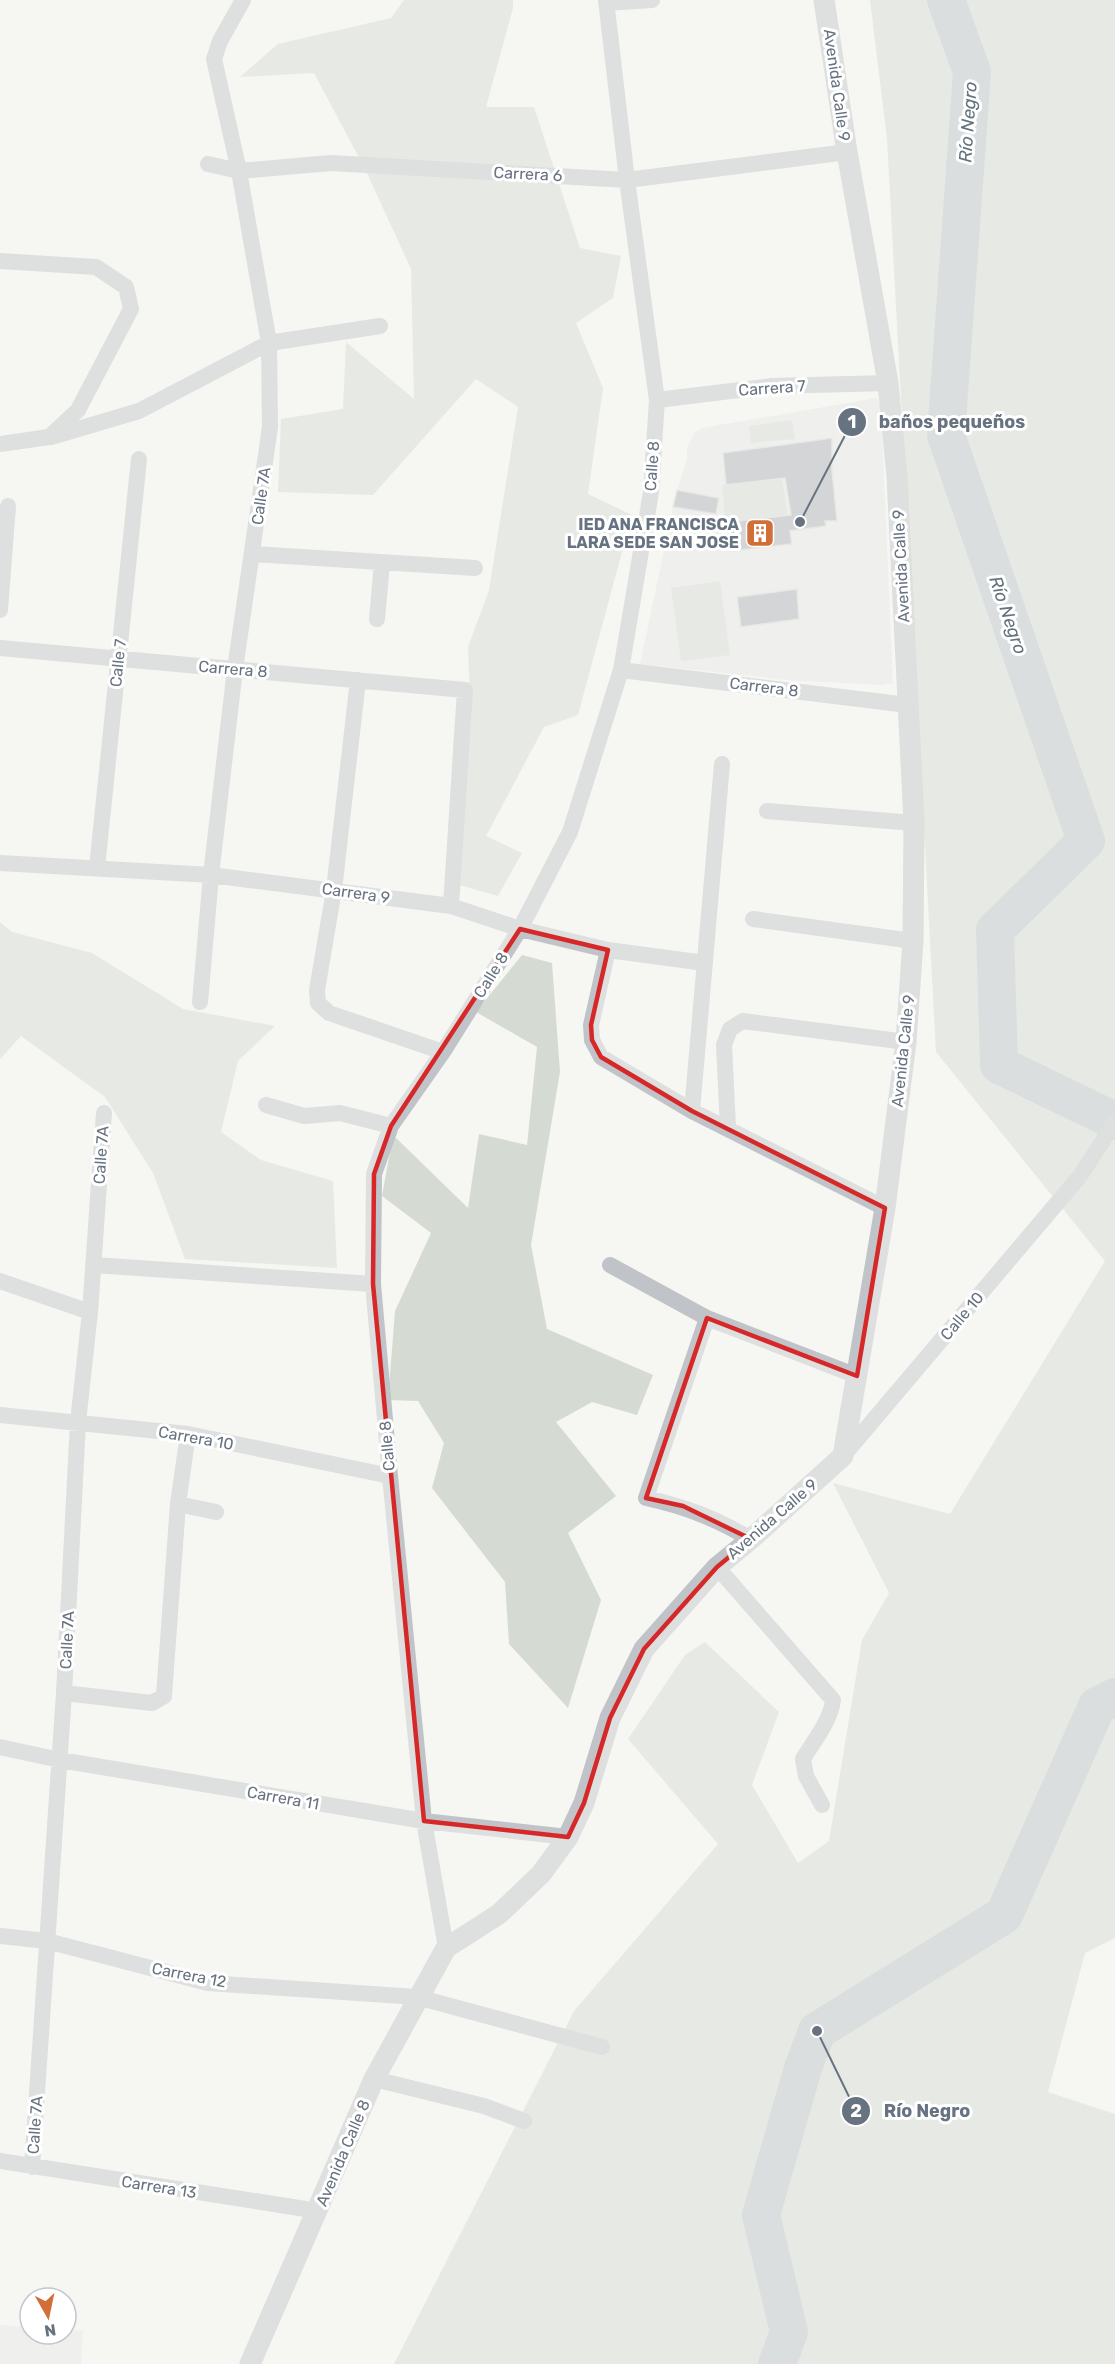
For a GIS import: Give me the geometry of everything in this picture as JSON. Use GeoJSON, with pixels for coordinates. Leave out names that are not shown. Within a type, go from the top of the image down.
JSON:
{"type":"FeatureCollection","features":[{"type":"Feature","properties":{"kind":"street","name":"Calle 7A"},"geometry":{"type":"LineString","coordinates":[[200,1002],[211,875],[235,669],[270,426],[269,343],[239,171],[214,59],[220,41],[243,0]]}},
{"type":"Feature","properties":{"kind":"street"},"geometry":{"type":"LineString","coordinates":[[606,2],[652,0]]}},
{"type":"Feature","properties":{"kind":"street","name":"Avenida Calle 9"},"geometry":{"type":"LineString","coordinates":[[446,1948],[499,1914],[541,1874],[568,1837],[584,1803],[610,1718],[644,1649],[717,1567],[843,1455],[885,1208],[906,1042],[913,941],[914,823],[897,477],[888,384],[847,152],[824,0]]}},
{"type":"Feature","properties":{"kind":"street","name":"Calle 8"},"geometry":{"type":"LineString","coordinates":[[446,1948],[424,1821],[390,1476],[373,1284],[374,1174],[391,1126],[443,1052],[520,929],[570,832],[621,670],[651,492],[657,400],[606,2]]}},
{"type":"Feature","properties":{"kind":"street","name":"Carrera 6"},"geometry":{"type":"LineString","coordinates":[[208,164],[239,171],[331,163],[627,180],[847,152]]}},
{"type":"Feature","properties":{"kind":"street"},"geometry":{"type":"LineString","coordinates":[[0,261],[96,267],[126,287],[131,309],[78,410],[49,437]]}},
{"type":"Feature","properties":{"kind":"street"},"geometry":{"type":"LineString","coordinates":[[0,444],[49,437],[139,411],[269,343],[380,326]]}},
{"type":"Feature","properties":{"kind":"street","name":"Carrera 7"},"geometry":{"type":"LineString","coordinates":[[657,400],[772,386],[888,384]]}},
{"type":"Feature","properties":{"kind":"street","name":"Calle 7"},"geometry":{"type":"LineString","coordinates":[[97,868],[139,459]]}},
{"type":"Feature","properties":{"kind":"street"},"geometry":{"type":"LineString","coordinates":[[0,610],[8,506]]}},
{"type":"Feature","properties":{"kind":"street"},"geometry":{"type":"LineString","coordinates":[[253,554],[381,564],[475,568]]}},
{"type":"Feature","properties":{"kind":"street"},"geometry":{"type":"LineString","coordinates":[[378,619],[381,564]]}},
{"type":"Feature","properties":{"kind":"street","name":"Carrera 8"},"geometry":{"type":"LineString","coordinates":[[0,648],[465,690],[451,906]]}},
{"type":"Feature","properties":{"kind":"street","name":"Carrera 8"},"geometry":{"type":"LineString","coordinates":[[621,670],[908,705]]}},
{"type":"Feature","properties":{"kind":"street"},"geometry":{"type":"LineString","coordinates":[[358,680],[334,890],[317,990],[318,1003],[329,1013],[443,1052]]}},
{"type":"Feature","properties":{"kind":"street"},"geometry":{"type":"LineString","coordinates":[[692,1111],[722,764]]}},
{"type":"Feature","properties":{"kind":"street"},"geometry":{"type":"LineString","coordinates":[[767,811],[914,823]]}},
{"type":"Feature","properties":{"kind":"street","name":"Carrera 9"},"geometry":{"type":"LineString","coordinates":[[0,863],[211,875],[451,906],[520,929],[608,950],[705,963]]}},
{"type":"Feature","properties":{"kind":"street"},"geometry":{"type":"LineString","coordinates":[[753,919],[913,941]]}},
{"type":"Feature","properties":{"kind":"street"},"geometry":{"type":"LineString","coordinates":[[608,950],[591,1025],[592,1040],[601,1057],[692,1111],[885,1208]]}},
{"type":"Feature","properties":{"kind":"street"},"geometry":{"type":"LineString","coordinates":[[728,1128],[724,1045],[730,1029],[743,1021],[906,1042]]}},
{"type":"Feature","properties":{"kind":"street"},"geometry":{"type":"LineString","coordinates":[[266,1105],[304,1116],[340,1113],[391,1126]]}},
{"type":"Feature","properties":{"kind":"street","name":"Calle 7A"},"geometry":{"type":"LineString","coordinates":[[32,2167],[60,1760],[78,1422],[90,1312],[104,1113]]}},
{"type":"Feature","properties":{"kind":"street","name":"Calle 10"},"geometry":{"type":"LineString","coordinates":[[843,1455],[1080,1176],[1115,1122]]}},
{"type":"Feature","properties":{"kind":"street"},"geometry":{"type":"LineString","coordinates":[[93,1265],[373,1284]]}},
{"type":"Feature","properties":{"kind":"street"},"geometry":{"type":"LineString","coordinates":[[610,1265],[707,1318],[857,1376]]}},
{"type":"Feature","properties":{"kind":"street"},"geometry":{"type":"LineString","coordinates":[[0,1281],[90,1312]]}},
{"type":"Feature","properties":{"kind":"street"},"geometry":{"type":"LineString","coordinates":[[707,1318],[646,1498],[692,1510],[718,1520],[751,1539]]}},
{"type":"Feature","properties":{"kind":"street","name":"Carrera 10"},"geometry":{"type":"LineString","coordinates":[[0,1415],[188,1434],[390,1476]]}},
{"type":"Feature","properties":{"kind":"street"},"geometry":{"type":"LineString","coordinates":[[64,1693],[152,1702],[164,1696],[178,1504],[188,1434]]}},
{"type":"Feature","properties":{"kind":"street"},"geometry":{"type":"LineString","coordinates":[[178,1504],[216,1512]]}},
{"type":"Feature","properties":{"kind":"street"},"geometry":{"type":"LineString","coordinates":[[717,1567],[833,1700],[828,1715],[803,1759],[806,1776],[822,1805]]}},
{"type":"Feature","properties":{"kind":"street","name":"Carrera 11"},"geometry":{"type":"LineString","coordinates":[[0,1747],[60,1760],[424,1821],[568,1837]]}},
{"type":"Feature","properties":{"kind":"street","name":"Carrera 12"},"geometry":{"type":"LineString","coordinates":[[0,1936],[47,1941],[208,1983],[417,1997],[602,2047]]}},
{"type":"Feature","properties":{"kind":"street","name":"Avenida Calle 8"},"geometry":{"type":"LineString","coordinates":[[250,2364],[374,2079],[417,1997],[446,1948]]}},
{"type":"Feature","properties":{"kind":"street"},"geometry":{"type":"LineString","coordinates":[[374,2079],[484,2106],[524,2121]]}},
{"type":"Feature","properties":{"kind":"street","name":"Carrera 13"},"geometry":{"type":"LineString","coordinates":[[0,2162],[318,2211]]}},
{"type":"Feature","properties":{"kind":"highlighted area"},"geometry":{"type":"Polygon","coordinates":[[[520,929],[608,950],[591,1025],[592,1040],[601,1057],[692,1111],[885,1208],[857,1376],[707,1318],[646,1498],[683,1506],[751,1539],[717,1567],[644,1649],[610,1718],[584,1803],[568,1837],[424,1821],[373,1284],[374,1174],[391,1126],[520,929]]]}},
{"type":"Feature","properties":{"kind":"shaded area"},"geometry":{"type":"Polygon","coordinates":[[[404,0],[513,0],[513,8],[486,107],[534,107],[580,248],[621,256],[613,298],[576,323],[603,388],[588,494],[632,515],[578,715],[544,727],[486,836],[522,853],[498,896],[456,884],[471,722],[468,647],[489,590],[518,407],[476,379],[373,495],[278,492],[281,419],[343,409],[346,342],[414,399],[411,269],[365,169],[314,73],[240,77],[278,44],[391,18],[404,0]]]}},
{"type":"Feature","properties":{"kind":"shaded area"},"geometry":{"type":"Polygon","coordinates":[[[870,0],[1115,0],[1115,1938],[1085,1953],[1048,2092],[1115,2114],[1115,2364],[394,2364],[574,2011],[718,1844],[628,1739],[685,1655],[705,1642],[779,1712],[752,1785],[798,1863],[829,1841],[862,1640],[889,1593],[833,1483],[950,1514],[1105,1261],[936,1052],[887,139],[870,0]]]}},
{"type":"Feature","properties":{"kind":"shaded area"},"geometry":{"type":"Polygon","coordinates":[[[876,398],[880,404],[883,452],[893,683],[881,685],[786,680],[640,664],[675,498],[687,458],[687,448],[694,433],[702,428],[876,398]]]}},
{"type":"Feature","properties":{"kind":"shaded area"},"geometry":{"type":"Polygon","coordinates":[[[792,420],[795,439],[751,443],[749,426],[792,420]]]}},
{"type":"Feature","properties":{"kind":"shaded area"},"geometry":{"type":"Polygon","coordinates":[[[782,479],[788,515],[725,522],[722,485],[782,479]]]}},
{"type":"Feature","properties":{"kind":"shaded area"},"geometry":{"type":"Polygon","coordinates":[[[720,581],[730,655],[681,661],[671,588],[720,581]]]}},
{"type":"Feature","properties":{"kind":"shaded area"},"geometry":{"type":"Polygon","coordinates":[[[0,922],[12,932],[92,953],[183,1009],[275,1026],[238,1061],[221,1132],[261,1160],[333,1181],[337,1268],[185,1259],[153,1173],[105,1097],[21,1036],[0,1059],[0,922]]]}},
{"type":"Feature","properties":{"kind":"shaded area"},"geometry":{"type":"Polygon","coordinates":[[[522,955],[552,963],[560,1072],[531,1245],[547,1329],[653,1375],[637,1415],[592,1402],[556,1422],[616,1496],[568,1533],[601,1600],[568,1708],[509,1644],[505,1582],[432,1488],[444,1443],[418,1401],[388,1400],[395,1311],[431,1233],[382,1196],[393,1135],[468,1208],[479,1134],[527,1145],[537,1047],[476,1012],[522,955]]]}},
{"type":"Feature","properties":{"kind":"shaded area"},"geometry":{"type":"Polygon","coordinates":[[[0,2325],[18,2326],[18,2346],[78,2346],[78,2331],[83,2331],[81,2364],[0,2364],[0,2325]]]}},
{"type":"Feature","properties":{"kind":"building"},"geometry":{"type":"Polygon","coordinates":[[[832,438],[832,470],[837,521],[825,521],[826,526],[790,531],[792,544],[732,551],[727,522],[791,515],[785,478],[726,485],[723,453],[832,438]]]}},
{"type":"Feature","properties":{"kind":"building"},"geometry":{"type":"Polygon","coordinates":[[[677,490],[719,498],[716,514],[673,507],[677,490]]]}},
{"type":"Feature","properties":{"kind":"building","name":"IED ANA FRANCISCA LARA SEDE SAN JOSE"},"geometry":{"type":"Polygon","coordinates":[[[797,589],[799,619],[741,627],[737,597],[797,589]]]}},
{"type":"Feature","properties":{"kind":"waterway","name":"Río Negro"},"geometry":{"type":"LineString","coordinates":[[946,0],[972,72],[946,435],[1086,841],[995,930],[999,1065],[1115,1121]]}},
{"type":"Feature","properties":{"kind":"waterway","name":"Río Negro"},"geometry":{"type":"LineString","coordinates":[[777,2364],[789,2332],[761,2215],[803,2068],[817,2031],[1004,1915],[1097,1706],[1115,1697]]}},
{"type":"Feature","properties":{"kind":"place","name":"baños pequeños"},"geometry":{"type":"Point","coordinates":[800,522]}},
{"type":"Feature","properties":{"kind":"place","name":"IED ANA FRANCISCA LARA SEDE SAN JOSE"},"geometry":{"type":"Point","coordinates":[760,533]}},
{"type":"Feature","properties":{"kind":"place","name":"Río Negro"},"geometry":{"type":"Point","coordinates":[817,2031]}}]}
